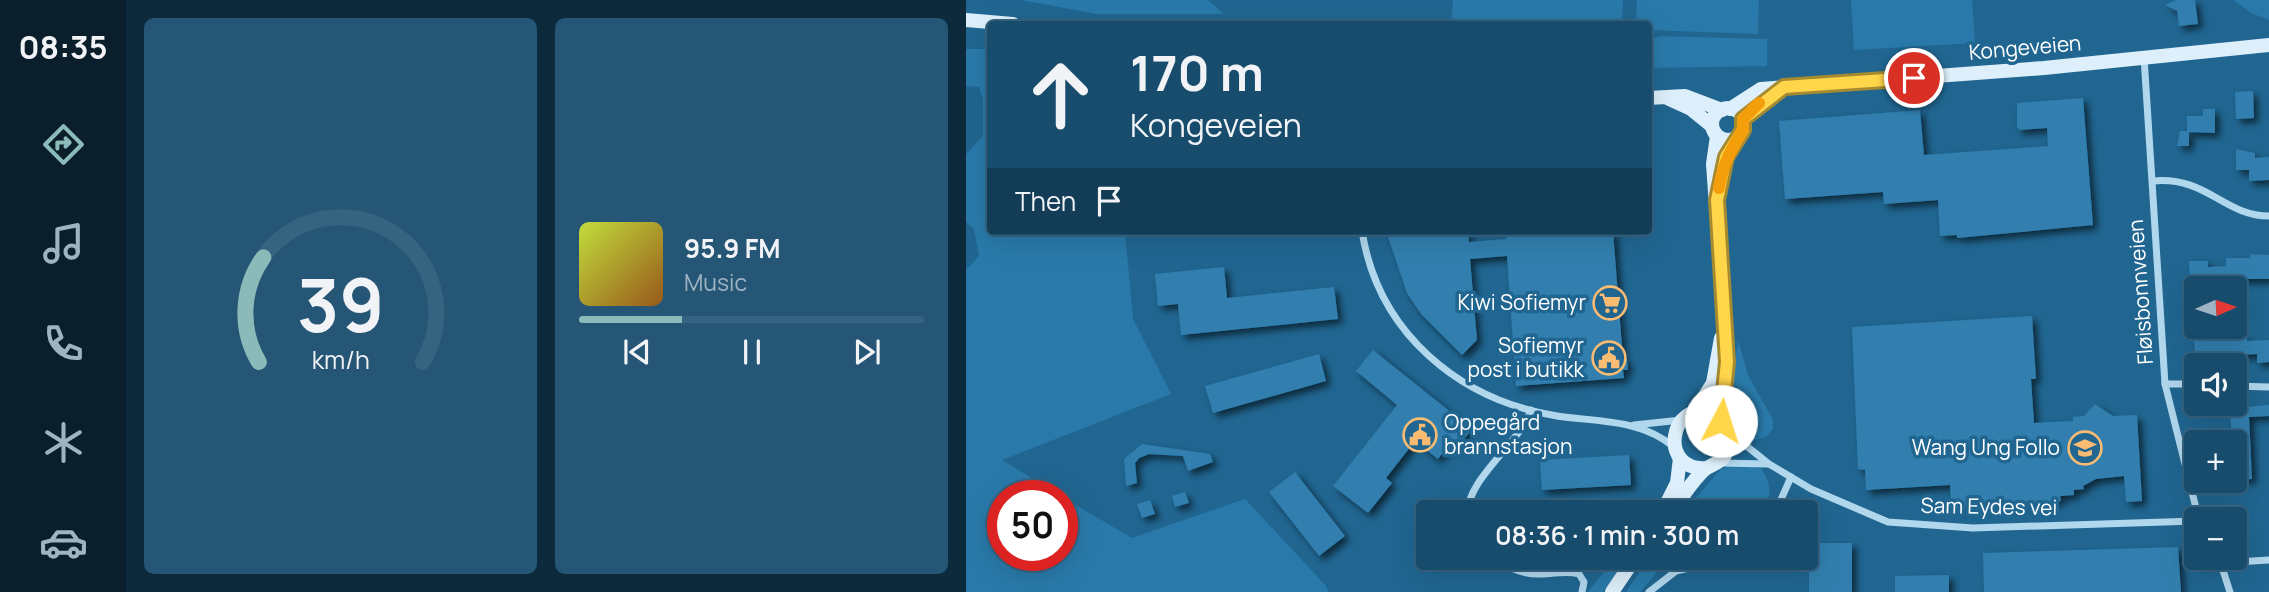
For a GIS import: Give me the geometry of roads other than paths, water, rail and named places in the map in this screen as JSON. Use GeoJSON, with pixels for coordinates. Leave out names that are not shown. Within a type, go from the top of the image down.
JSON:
{"type":"FeatureCollection","features":[{"type":"Feature","properties":{"kind":"main road"},"geometry":{"type":"LineString","coordinates":[[966,20],[987,22]]}},
{"type":"Feature","properties":{"kind":"main road","name":"Kongeveien"},"geometry":{"type":"LineString","coordinates":[[1726,109],[1752,93],[1784,87],[1996,72],[2269,45]]}},
{"type":"Feature","properties":{"kind":"main road"},"geometry":{"type":"LineString","coordinates":[[1743,119],[1784,87]]}},
{"type":"Feature","properties":{"kind":"main road"},"geometry":{"type":"LineString","coordinates":[[1652,98],[1685,96],[1726,109],[1743,119]]}},
{"type":"Feature","properties":{"kind":"main road"},"geometry":{"type":"LineString","coordinates":[[1668,98],[1691,109],[1726,140],[1735,139]]}},
{"type":"Feature","properties":{"kind":"main road"},"geometry":{"type":"LineString","coordinates":[[1682,500],[1728,449],[1725,426],[1727,362],[1713,164],[1714,117],[1726,109]]}},
{"type":"Feature","properties":{"kind":"main road"},"geometry":{"type":"LineString","coordinates":[[1717,198],[1723,164],[1735,139],[1743,130],[1743,119]]}},
{"type":"Feature","properties":{"kind":"main road"},"geometry":{"type":"LineString","coordinates":[[1668,500],[1677,483],[1675,433],[1713,383],[1723,330]]}},
{"type":"Feature","properties":{"kind":"main road"},"geometry":{"type":"LineString","coordinates":[[1688,416],[1706,412],[1725,426]]}},
{"type":"Feature","properties":{"kind":"main road"},"geometry":{"type":"LineString","coordinates":[[1677,452],[1692,467],[1712,465]]}},
{"type":"Feature","properties":{"kind":"main road"},"geometry":{"type":"LineString","coordinates":[[1612,592],[1627,570]]}},
{"type":"Feature","properties":{"kind":"street","name":"Fløisbonnveien"},"geometry":{"type":"LineString","coordinates":[[2144,57],[2165,384],[2194,507]]}},
{"type":"Feature","properties":{"kind":"street"},"geometry":{"type":"LineString","coordinates":[[2153,181],[2186,182],[2237,209],[2269,216]]}},
{"type":"Feature","properties":{"kind":"street"},"geometry":{"type":"LineString","coordinates":[[1363,235],[1365,250],[1383,298],[1408,336],[1423,353],[1478,391],[1531,410],[1633,425],[1658,435],[1677,452]]}},
{"type":"Feature","properties":{"kind":"street"},"geometry":{"type":"LineString","coordinates":[[2165,384],[2184,384]]}},
{"type":"Feature","properties":{"kind":"street"},"geometry":{"type":"LineString","coordinates":[[2247,386],[2269,387]]}},
{"type":"Feature","properties":{"kind":"street"},"geometry":{"type":"LineString","coordinates":[[1471,500],[1531,410]]}},
{"type":"Feature","properties":{"kind":"street"},"geometry":{"type":"LineString","coordinates":[[1633,425],[1688,416]]}},
{"type":"Feature","properties":{"kind":"street","name":"Sam Eydes vei"},"geometry":{"type":"LineString","coordinates":[[1725,426],[1769,464],[1811,489],[1888,522],[1935,527],[2184,522]]}},
{"type":"Feature","properties":{"kind":"street","name":"Sam Eydes vei"},"geometry":{"type":"LineString","coordinates":[[1712,465],[1769,464]]}},
{"type":"Feature","properties":{"kind":"street"},"geometry":{"type":"LineString","coordinates":[[1781,500],[1791,477]]}},
{"type":"Feature","properties":{"kind":"street"},"geometry":{"type":"LineString","coordinates":[[2247,560],[2269,560]]}},
{"type":"Feature","properties":{"kind":"street"},"geometry":{"type":"LineString","coordinates":[[1520,570],[1538,575],[1567,571],[1579,574],[1584,582],[1582,592]]}},
{"type":"Feature","properties":{"kind":"street"},"geometry":{"type":"LineString","coordinates":[[1649,592],[1680,570]]}},
{"type":"Feature","properties":{"kind":"street"},"geometry":{"type":"LineString","coordinates":[[2223,570],[2230,592]]}},
{"type":"Feature","properties":{"kind":"place","name":"Kiwi Sofiemyr"},"geometry":{"type":"Point","coordinates":[1610,303]}},
{"type":"Feature","properties":{"kind":"place","name":"Sofiemyr post i butikk"},"geometry":{"type":"Point","coordinates":[1609,358]}},
{"type":"Feature","properties":{"kind":"place","name":"Oppegård brannstasjon"},"geometry":{"type":"Point","coordinates":[1420,435]}},
{"type":"Feature","properties":{"kind":"place","name":"Wang Ung Follo"},"geometry":{"type":"Point","coordinates":[2085,448]}}]}
